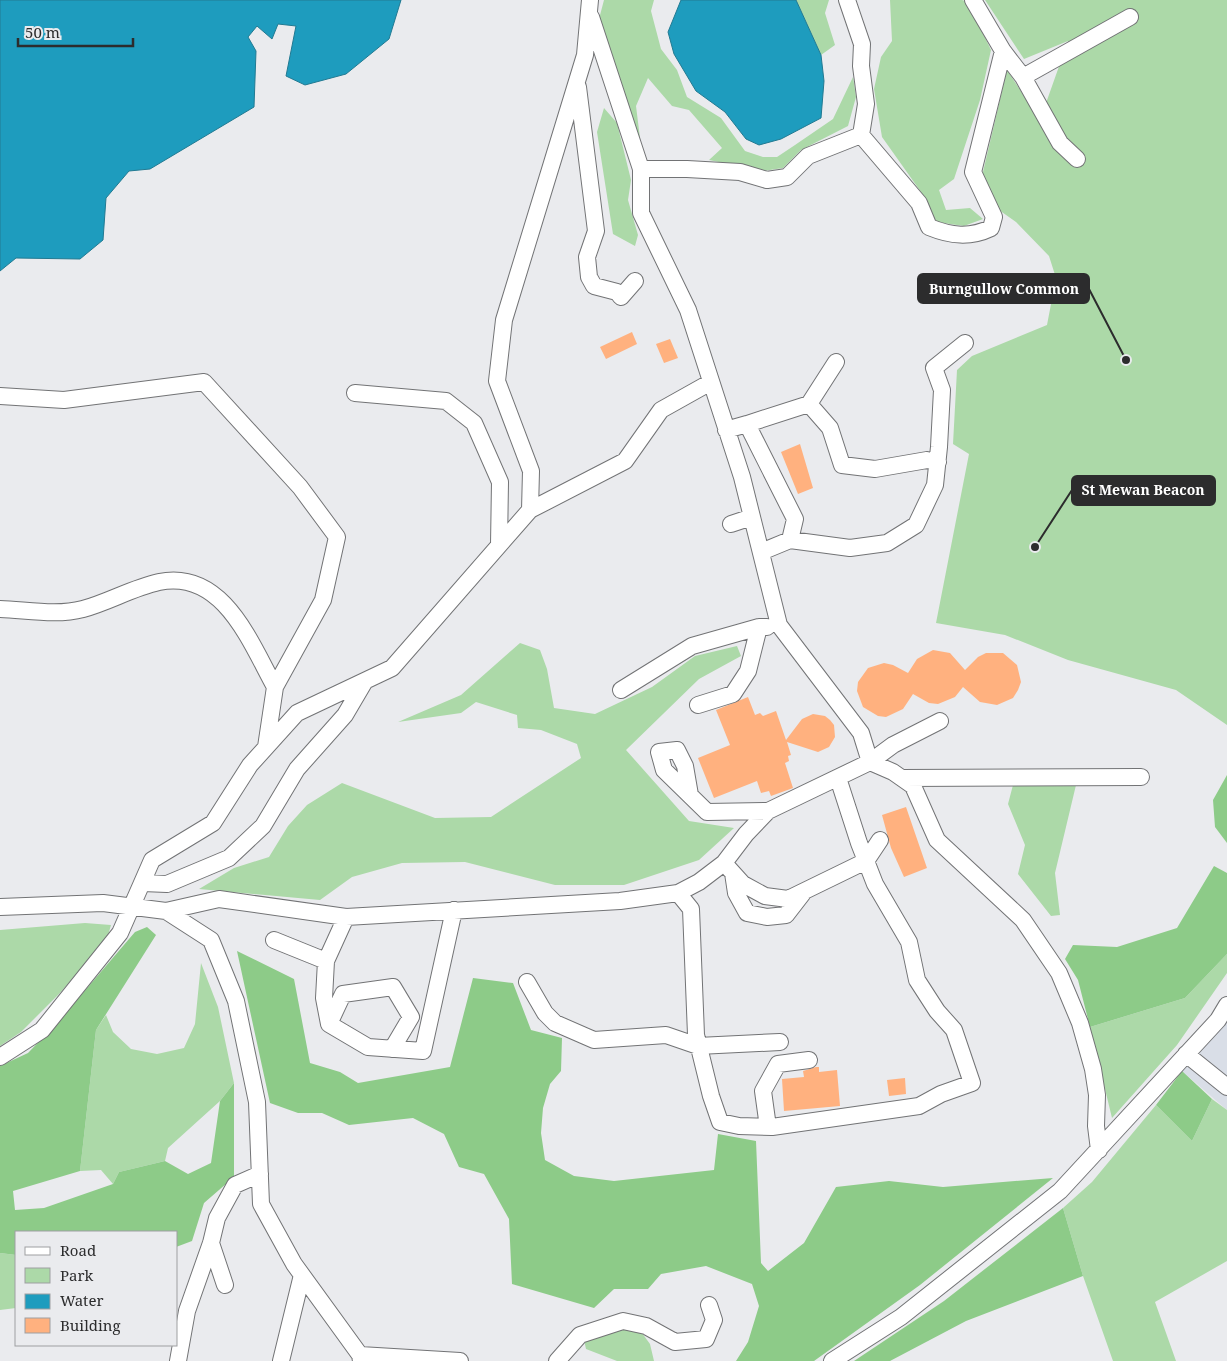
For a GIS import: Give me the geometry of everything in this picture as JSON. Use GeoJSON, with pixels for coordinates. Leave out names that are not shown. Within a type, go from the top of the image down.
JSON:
{"type":"FeatureCollection","features":[{"type":"Feature","properties":{"kind":"street"},"geometry":{"type":"LineString","coordinates":[[847,0],[862,44],[866,104],[861,135]]}},
{"type":"Feature","properties":{"kind":"street"},"geometry":{"type":"LineString","coordinates":[[973,0],[1003,51],[1023,77],[1060,143],[1077,159]]}},
{"type":"Feature","properties":{"kind":"street"},"geometry":{"type":"LineString","coordinates":[[530,510],[531,471],[497,381],[504,320],[585,55],[590,5]]}},
{"type":"Feature","properties":{"kind":"street"},"geometry":{"type":"LineString","coordinates":[[590,5],[641,169],[641,213],[688,310],[752,517],[779,625],[860,732],[870,762],[902,778],[913,786],[937,840],[1023,920],[1059,973],[1080,1023],[1093,1068],[1097,1095],[1096,1126],[1099,1150]]}},
{"type":"Feature","properties":{"kind":"street"},"geometry":{"type":"LineString","coordinates":[[1023,77],[1130,17]]}},
{"type":"Feature","properties":{"kind":"street"},"geometry":{"type":"LineString","coordinates":[[861,135],[920,203],[929,226],[940,231],[968,236],[991,228],[994,217],[973,172],[1003,51]]}},
{"type":"Feature","properties":{"kind":"street"},"geometry":{"type":"LineString","coordinates":[[577,80],[596,231],[587,257],[589,277],[594,286],[616,292],[621,297],[634,281]]}},
{"type":"Feature","properties":{"kind":"street"},"geometry":{"type":"LineString","coordinates":[[641,169],[740,172],[767,180],[787,177],[808,156],[861,135]]}},
{"type":"Feature","properties":{"kind":"street"},"geometry":{"type":"LineString","coordinates":[[760,552],[790,540],[850,548],[887,543],[916,525],[935,485],[938,462],[942,390],[934,368],[965,343]]}},
{"type":"Feature","properties":{"kind":"street"},"geometry":{"type":"LineString","coordinates":[[726,430],[809,404],[836,362]]}},
{"type":"Feature","properties":{"kind":"street"},"geometry":{"type":"LineString","coordinates":[[0,396],[64,400],[204,382],[300,487],[337,537],[323,600],[275,687],[266,747]]}},
{"type":"Feature","properties":{"kind":"street"},"geometry":{"type":"LineString","coordinates":[[0,1057],[42,1030],[120,933],[152,860],[213,823],[250,765],[297,713],[392,668],[530,510],[625,461],[661,410],[711,382]]}},
{"type":"Feature","properties":{"kind":"street"},"geometry":{"type":"LineString","coordinates":[[355,394],[446,401],[474,423],[500,482],[499,545]]}},
{"type":"Feature","properties":{"kind":"street"},"geometry":{"type":"LineString","coordinates":[[809,404],[830,428],[842,465],[875,469],[927,460],[938,462]]}},
{"type":"Feature","properties":{"kind":"street"},"geometry":{"type":"LineString","coordinates":[[747,424],[795,519],[790,540]]}},
{"type":"Feature","properties":{"kind":"street"},"geometry":{"type":"LineString","coordinates":[[732,524],[752,517]]}},
{"type":"Feature","properties":{"kind":"street"},"geometry":{"type":"LineString","coordinates":[[0,609],[53,612],[83,609],[124,592],[160,582],[197,583],[224,601],[248,638],[275,687]]}},
{"type":"Feature","properties":{"kind":"street"},"geometry":{"type":"LineString","coordinates":[[621,690],[692,646],[759,627],[779,625]]}},
{"type":"Feature","properties":{"kind":"street"},"geometry":{"type":"LineString","coordinates":[[698,705],[734,694],[748,671],[759,627]]}},
{"type":"Feature","properties":{"kind":"street"},"geometry":{"type":"LineString","coordinates":[[143,883],[167,884],[229,858],[263,826],[297,769],[345,716],[365,681]]}},
{"type":"Feature","properties":{"kind":"street"},"geometry":{"type":"LineString","coordinates":[[0,907],[103,903],[166,911],[219,899],[346,917],[620,901],[678,893],[728,868],[746,834],[768,811],[870,762],[893,745],[940,721]]}},
{"type":"Feature","properties":{"kind":"street"},"geometry":{"type":"LineString","coordinates":[[902,778],[1141,777]]}},
{"type":"Feature","properties":{"kind":"street"},"geometry":{"type":"LineString","coordinates":[[678,893],[690,909],[696,1035],[711,1096],[720,1122],[739,1126],[768,1126],[919,1106],[941,1094],[972,1084],[954,1030],[937,1011],[916,980],[909,942],[875,884],[838,778]]}},
{"type":"Feature","properties":{"kind":"street"},"geometry":{"type":"LineString","coordinates":[[690,795],[707,812],[768,811]]}},
{"type":"Feature","properties":{"kind":"street"},"geometry":{"type":"LineString","coordinates":[[728,868],[742,884],[765,896],[788,899],[806,888],[866,861],[880,840]]}},
{"type":"Feature","properties":{"kind":"street"},"geometry":{"type":"LineString","coordinates":[[728,868],[736,893],[747,913],[767,917],[786,915],[806,888]]}},
{"type":"Feature","properties":{"kind":"street"},"geometry":{"type":"LineString","coordinates":[[346,917],[326,961],[324,998],[329,1024],[368,1047],[422,1051],[454,910]]}},
{"type":"Feature","properties":{"kind":"street"},"geometry":{"type":"LineString","coordinates":[[166,911],[211,940],[236,1001],[257,1102],[261,1204],[302,1275],[361,1358],[460,1361]]}},
{"type":"Feature","properties":{"kind":"street"},"geometry":{"type":"LineString","coordinates":[[274,940],[326,961]]}},
{"type":"Feature","properties":{"kind":"street"},"geometry":{"type":"LineString","coordinates":[[527,982],[545,1013],[555,1023],[594,1040],[666,1035],[698,1046],[780,1042]]}},
{"type":"Feature","properties":{"kind":"street"},"geometry":{"type":"LineString","coordinates":[[329,1024],[343,994],[393,987],[411,1017],[392,1049]]}},
{"type":"Feature","properties":{"kind":"street"},"geometry":{"type":"LineString","coordinates":[[832,1361],[909,1311],[1060,1191],[1218,1020],[1227,1006]]}},
{"type":"Feature","properties":{"kind":"street"},"geometry":{"type":"LineString","coordinates":[[1186,1054],[1227,1087]]}},
{"type":"Feature","properties":{"kind":"street"},"geometry":{"type":"LineString","coordinates":[[768,1126],[763,1091],[778,1064],[810,1060]]}},
{"type":"Feature","properties":{"kind":"street"},"geometry":{"type":"LineString","coordinates":[[178,1361],[186,1311],[211,1243],[217,1218],[235,1185],[260,1174]]}},
{"type":"Feature","properties":{"kind":"street"},"geometry":{"type":"LineString","coordinates":[[211,1243],[225,1285]]}},
{"type":"Feature","properties":{"kind":"street"},"geometry":{"type":"LineString","coordinates":[[281,1361],[302,1275]]}},
{"type":"Feature","properties":{"kind":"street"},"geometry":{"type":"LineString","coordinates":[[557,1361],[580,1335],[623,1321],[646,1326],[675,1342],[706,1339],[714,1320],[710,1305]]}},
{"type":"Feature","properties":{"kind":"street"},"geometry":{"type":"LineString","coordinates":[[289,1328],[294,1361]]}},
{"type":"Feature","properties":{"kind":"shaded area"},"geometry":{"type":"Polygon","coordinates":[[[1227,1018],[1227,1110],[1182,1071],[1227,1018]]]}},
{"type":"Feature","properties":{"kind":"green space"},"geometry":{"type":"Polygon","coordinates":[[[604,0],[654,0],[651,11],[661,49],[677,70],[687,97],[721,118],[745,151],[763,157],[777,157],[833,119],[853,77],[856,97],[848,126],[801,150],[783,168],[763,171],[709,160],[722,148],[689,110],[672,106],[648,78],[636,106],[640,138],[635,136],[599,19],[604,0]]]}},
{"type":"Feature","properties":{"kind":"green space"},"geometry":{"type":"Polygon","coordinates":[[[796,0],[829,0],[825,13],[835,45],[821,55],[796,0]]]}},
{"type":"Feature","properties":{"kind":"green space"},"geometry":{"type":"Polygon","coordinates":[[[890,0],[962,0],[968,2],[991,50],[980,100],[954,179],[939,190],[946,210],[970,208],[983,219],[964,226],[936,222],[921,192],[882,137],[874,89],[881,57],[892,41],[890,0]]]}},
{"type":"Feature","properties":{"kind":"green space"},"geometry":{"type":"Polygon","coordinates":[[[985,0],[1227,0],[1227,725],[1176,690],[1068,660],[1005,635],[936,623],[969,454],[953,444],[957,370],[972,356],[1047,325],[1056,278],[1049,256],[1016,222],[999,210],[982,176],[1007,70],[1040,120],[1068,41],[1024,59],[985,0]]]}},
{"type":"Feature","properties":{"kind":"green space"},"geometry":{"type":"Polygon","coordinates":[[[604,108],[617,123],[631,180],[628,200],[638,235],[635,246],[613,234],[597,132],[604,108]]]}},
{"type":"Feature","properties":{"kind":"green space"},"geometry":{"type":"Polygon","coordinates":[[[520,643],[540,650],[547,669],[554,708],[595,714],[652,687],[695,656],[737,646],[741,656],[699,679],[626,750],[689,821],[734,828],[699,860],[624,885],[555,885],[465,862],[402,863],[352,877],[320,900],[199,889],[234,868],[269,857],[288,826],[307,805],[342,783],[435,818],[491,817],[581,758],[577,744],[541,730],[518,728],[517,715],[476,702],[461,713],[398,722],[461,695],[520,643]]]}},
{"type":"Feature","properties":{"kind":"green space"},"geometry":{"type":"Polygon","coordinates":[[[1227,775],[1227,843],[1215,827],[1213,800],[1227,775]]]}},
{"type":"Feature","properties":{"kind":"green space"},"geometry":{"type":"Polygon","coordinates":[[[1013,785],[1076,785],[1055,873],[1060,915],[1051,916],[1018,874],[1025,845],[1008,804],[1013,785]]]}},
{"type":"Feature","properties":{"kind":"green space"},"geometry":{"type":"Polygon","coordinates":[[[1214,866],[1227,873],[1227,954],[1185,998],[1090,1027],[1078,980],[1065,959],[1073,945],[1117,947],[1177,928],[1214,866]]]}},
{"type":"Feature","properties":{"kind":"green space"},"geometry":{"type":"Polygon","coordinates":[[[85,923],[111,925],[107,939],[59,994],[21,1032],[0,1046],[0,930],[85,923]]]}},
{"type":"Feature","properties":{"kind":"green space"},"geometry":{"type":"Polygon","coordinates":[[[147,927],[156,935],[96,1030],[80,1171],[13,1191],[15,1210],[44,1208],[113,1184],[119,1172],[165,1161],[188,1174],[211,1163],[220,1101],[234,1083],[234,1177],[204,1203],[192,1241],[178,1246],[178,1231],[15,1231],[15,1255],[0,1253],[0,1066],[28,1053],[58,1022],[135,932],[147,927]]]}},
{"type":"Feature","properties":{"kind":"green space"},"geometry":{"type":"Polygon","coordinates":[[[237,951],[294,979],[310,1063],[340,1072],[358,1083],[450,1067],[473,978],[513,983],[531,1030],[562,1038],[561,1071],[550,1084],[543,1108],[541,1133],[545,1160],[574,1176],[614,1181],[714,1170],[718,1134],[756,1141],[761,1263],[768,1271],[804,1243],[836,1187],[889,1181],[943,1187],[1053,1178],[920,1285],[814,1361],[736,1361],[748,1342],[759,1306],[752,1284],[706,1266],[661,1274],[648,1289],[614,1289],[594,1308],[512,1284],[509,1219],[484,1174],[459,1167],[444,1134],[413,1118],[349,1125],[322,1113],[298,1113],[270,1103],[237,951]]]}},
{"type":"Feature","properties":{"kind":"green space"},"geometry":{"type":"Polygon","coordinates":[[[1227,954],[1227,973],[1177,1045],[1112,1118],[1090,1027],[1185,998],[1227,954]]]}},
{"type":"Feature","properties":{"kind":"green space"},"geometry":{"type":"Polygon","coordinates":[[[201,963],[218,1007],[234,1083],[220,1101],[168,1148],[165,1161],[119,1172],[113,1184],[101,1170],[80,1171],[96,1030],[106,1015],[113,1032],[131,1049],[157,1054],[184,1048],[195,1024],[201,963]]]}},
{"type":"Feature","properties":{"kind":"green space"},"geometry":{"type":"Polygon","coordinates":[[[1182,1071],[1212,1099],[1192,1141],[1156,1105],[1182,1071]]]}},
{"type":"Feature","properties":{"kind":"green space"},"geometry":{"type":"Polygon","coordinates":[[[1212,1099],[1227,1110],[1227,1261],[1155,1302],[1176,1361],[1113,1361],[1083,1276],[1063,1208],[1092,1182],[1156,1105],[1192,1141],[1212,1099]]]}},
{"type":"Feature","properties":{"kind":"green space"},"geometry":{"type":"Polygon","coordinates":[[[1063,1208],[1083,1276],[966,1321],[890,1361],[854,1361],[944,1301],[1063,1208]]]}},
{"type":"Feature","properties":{"kind":"green space"},"geometry":{"type":"Polygon","coordinates":[[[0,1253],[15,1255],[15,1308],[0,1310],[0,1253]]]}},
{"type":"Feature","properties":{"kind":"green space"},"geometry":{"type":"Polygon","coordinates":[[[622,1325],[639,1329],[650,1344],[654,1361],[617,1361],[586,1349],[584,1340],[622,1325]]]}},
{"type":"Feature","properties":{"kind":"water"},"geometry":{"type":"Polygon","coordinates":[[[0,0],[401,0],[389,39],[346,74],[305,85],[286,76],[296,26],[278,24],[272,39],[257,26],[248,37],[256,51],[254,107],[150,169],[129,171],[106,198],[103,240],[80,259],[16,258],[0,271],[0,0]]]}},
{"type":"Feature","properties":{"kind":"water"},"geometry":{"type":"Polygon","coordinates":[[[681,0],[796,0],[821,55],[824,81],[821,118],[781,139],[759,145],[746,139],[725,112],[696,91],[674,54],[668,32],[681,0]]]}},
{"type":"Feature","properties":{"kind":"building"},"geometry":{"type":"Polygon","coordinates":[[[632,332],[637,344],[606,359],[600,347],[632,332]]]}},
{"type":"Feature","properties":{"kind":"building"},"geometry":{"type":"Polygon","coordinates":[[[670,339],[678,358],[664,363],[656,344],[670,339]]]}},
{"type":"Feature","properties":{"kind":"building"},"geometry":{"type":"Polygon","coordinates":[[[800,444],[813,488],[798,494],[781,452],[800,444]]]}},
{"type":"Feature","properties":{"kind":"building"},"geometry":{"type":"Polygon","coordinates":[[[933,650],[950,653],[965,670],[978,657],[986,653],[1003,653],[1017,665],[1021,682],[1018,690],[1013,698],[997,705],[980,702],[963,687],[955,697],[938,704],[929,703],[913,694],[903,709],[886,717],[878,716],[863,707],[857,691],[858,682],[868,668],[884,663],[893,665],[908,673],[917,659],[933,650]]]}},
{"type":"Feature","properties":{"kind":"building"},"geometry":{"type":"Polygon","coordinates":[[[748,697],[755,715],[760,713],[763,716],[776,711],[786,740],[802,719],[813,714],[825,716],[830,720],[834,725],[835,737],[829,747],[818,752],[787,742],[791,755],[788,756],[789,761],[785,763],[793,788],[771,796],[769,791],[761,793],[757,781],[714,798],[698,758],[730,745],[716,710],[748,697]]]}},
{"type":"Feature","properties":{"kind":"building"},"geometry":{"type":"Polygon","coordinates":[[[906,807],[927,868],[904,877],[891,848],[882,815],[906,807]]]}},
{"type":"Feature","properties":{"kind":"building"},"geometry":{"type":"Polygon","coordinates":[[[819,1067],[819,1072],[837,1070],[840,1106],[784,1111],[782,1079],[804,1077],[803,1071],[819,1067]]]}},
{"type":"Feature","properties":{"kind":"building"},"geometry":{"type":"Polygon","coordinates":[[[905,1078],[906,1094],[889,1096],[887,1080],[905,1078]]]}},
{"type":"Feature","properties":{"kind":"place","name":"Burngullow Common"},"geometry":{"type":"Point","coordinates":[1126,360]}},
{"type":"Feature","properties":{"kind":"place","name":"St Mewan Beacon"},"geometry":{"type":"Point","coordinates":[1035,547]}}]}
